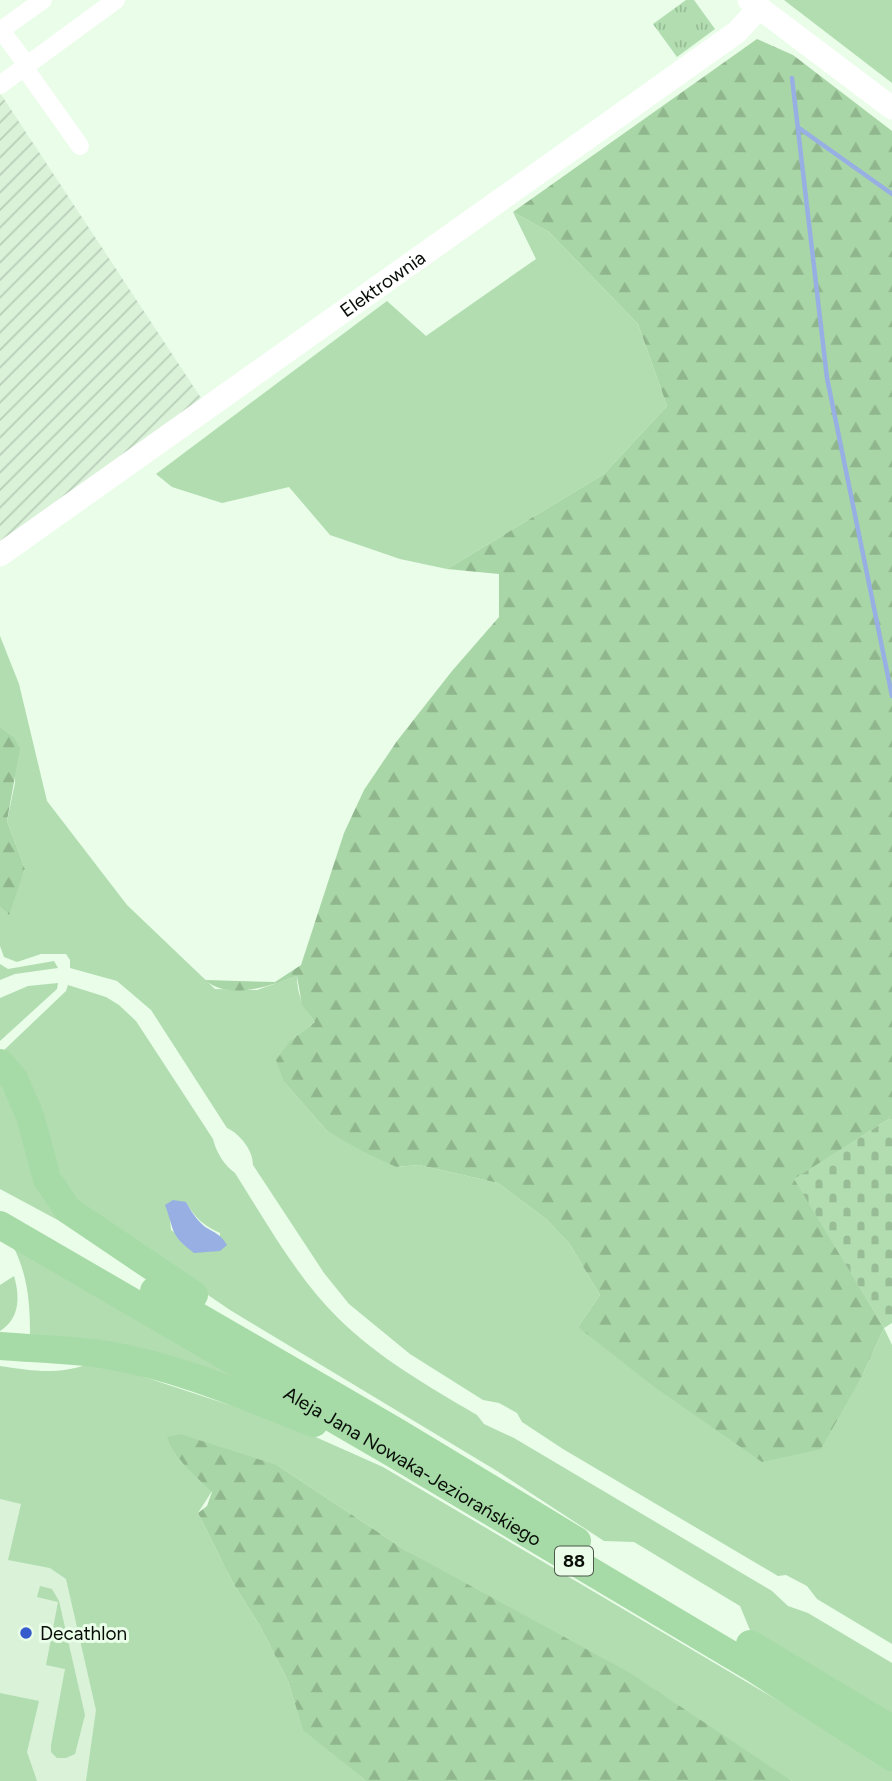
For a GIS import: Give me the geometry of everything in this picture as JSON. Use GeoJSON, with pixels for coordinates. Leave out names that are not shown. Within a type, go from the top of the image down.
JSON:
{"type":"FeatureCollection","features":[{"type":"Feature","properties":{"kind":"main road"},"geometry":{"type":"LineString","coordinates":[[0,1063],[14,1079],[30,1116],[47,1179],[68,1210],[395,1443]]}},
{"type":"Feature","properties":{"kind":"main road","name":"Aleja Jana Nowaka-Jeziorańskiego"},"geometry":{"type":"LineString","coordinates":[[0,1204],[44,1239],[892,1729]]}},
{"type":"Feature","properties":{"kind":"main road","name":"Aleja Jana Nowaka-Jeziorańskiego"},"geometry":{"type":"LineString","coordinates":[[0,1225],[44,1239]]}},
{"type":"Feature","properties":{"kind":"main road"},"geometry":{"type":"LineString","coordinates":[[0,1346],[107,1355],[158,1367],[395,1443]]}},
{"type":"Feature","properties":{"kind":"main road","name":"Aleja Jana Nowaka-Jeziorańskiego"},"geometry":{"type":"LineString","coordinates":[[395,1443],[892,1757]]}},
{"type":"Feature","properties":{"kind":"street"},"geometry":{"type":"LineString","coordinates":[[43,0],[1,30],[80,146]]}},
{"type":"Feature","properties":{"kind":"street"},"geometry":{"type":"LineString","coordinates":[[0,85],[116,0]]}},
{"type":"Feature","properties":{"kind":"street"},"geometry":{"type":"LineString","coordinates":[[754,4],[892,108]]}},
{"type":"Feature","properties":{"kind":"street","name":"Elektrownia"},"geometry":{"type":"LineString","coordinates":[[0,555],[737,32],[754,4]]}},
{"type":"Feature","properties":{"kind":"shaded area"},"geometry":{"type":"Polygon","coordinates":[[[0,93],[203,401],[0,541],[0,93]]]}},
{"type":"Feature","properties":{"kind":"shaded area"},"geometry":{"type":"Polygon","coordinates":[[[0,1499],[60,1512],[120,1781],[0,1781],[0,1499]]]}},
{"type":"Feature","properties":{"kind":"green space"},"geometry":{"type":"Polygon","coordinates":[[[686,0],[694,0],[715,29],[677,57],[653,24],[686,0]]]}},
{"type":"Feature","properties":{"kind":"green space"},"geometry":{"type":"Polygon","coordinates":[[[784,0],[892,0],[892,83],[784,0]]]}},
{"type":"Feature","properties":{"kind":"green space"},"geometry":{"type":"Polygon","coordinates":[[[757,39],[793,55],[892,131],[892,1117],[795,1179],[884,1328],[863,1374],[821,1449],[762,1462],[653,1386],[578,1327],[600,1295],[569,1243],[546,1219],[498,1183],[419,1165],[396,1167],[328,1132],[284,1082],[276,1060],[291,1040],[315,1022],[302,1005],[297,976],[262,987],[238,991],[226,990],[205,980],[275,982],[301,965],[344,833],[364,790],[397,741],[499,617],[499,574],[447,569],[604,474],[667,406],[638,324],[549,232],[513,212],[757,39]]]}},
{"type":"Feature","properties":{"kind":"green space"},"geometry":{"type":"Polygon","coordinates":[[[513,212],[549,232],[638,324],[667,406],[604,474],[447,569],[400,559],[330,535],[289,487],[222,503],[172,487],[156,474],[387,301],[426,336],[536,259],[513,212]]]}},
{"type":"Feature","properties":{"kind":"green space"},"geometry":{"type":"Polygon","coordinates":[[[0,636],[19,684],[47,801],[127,905],[215,989],[257,990],[297,976],[302,1001],[315,1022],[291,1040],[284,1082],[328,1132],[396,1167],[419,1165],[498,1183],[546,1219],[569,1243],[600,1295],[578,1327],[863,1374],[884,1328],[892,1345],[892,1644],[817,1599],[807,1586],[786,1575],[778,1576],[563,1449],[522,1422],[517,1413],[499,1403],[483,1400],[410,1354],[349,1304],[324,1273],[253,1165],[245,1143],[227,1128],[151,1010],[117,981],[70,968],[70,960],[66,954],[41,954],[17,962],[4,957],[0,946],[0,907],[8,914],[25,869],[7,821],[15,783],[13,736],[0,727],[0,636]]]}},
{"type":"Feature","properties":{"kind":"green space"},"geometry":{"type":"Polygon","coordinates":[[[0,727],[13,736],[20,748],[7,821],[25,869],[9,915],[0,907],[0,727]]]}},
{"type":"Feature","properties":{"kind":"green space"},"geometry":{"type":"Polygon","coordinates":[[[54,961],[58,968],[15,974],[0,980],[0,964],[8,969],[54,961]]]}},
{"type":"Feature","properties":{"kind":"green space"},"geometry":{"type":"Polygon","coordinates":[[[58,983],[57,989],[0,1041],[0,998],[28,986],[58,983]]]}},
{"type":"Feature","properties":{"kind":"green space"},"geometry":{"type":"Polygon","coordinates":[[[68,985],[106,997],[136,1021],[213,1139],[221,1158],[235,1173],[295,1266],[322,1301],[353,1332],[404,1370],[477,1415],[484,1424],[514,1438],[772,1591],[788,1606],[808,1613],[892,1663],[892,1714],[750,1630],[740,1606],[634,1542],[604,1541],[497,1471],[230,1310],[73,1200],[1,1053],[66,991],[68,985]],[[186,1202],[170,1218],[171,1230],[205,1252],[220,1250],[220,1233],[200,1221],[186,1202]]]}},
{"type":"Feature","properties":{"kind":"green space"},"geometry":{"type":"Polygon","coordinates":[[[0,1080],[17,1115],[108,1247],[0,1189],[0,1080]]]}},
{"type":"Feature","properties":{"kind":"green space"},"geometry":{"type":"Polygon","coordinates":[[[892,1117],[892,1323],[884,1328],[794,1179],[892,1117]]]}},
{"type":"Feature","properties":{"kind":"green space"},"geometry":{"type":"Polygon","coordinates":[[[14,1248],[258,1389],[30,1334],[27,1290],[14,1248]]]}},
{"type":"Feature","properties":{"kind":"green space"},"geometry":{"type":"Polygon","coordinates":[[[14,1276],[17,1306],[7,1326],[0,1331],[0,1285],[14,1276]]]}},
{"type":"Feature","properties":{"kind":"green space"},"geometry":{"type":"Polygon","coordinates":[[[90,1364],[120,1369],[284,1423],[383,1467],[892,1768],[892,1781],[792,1781],[405,1550],[277,1465],[180,1460],[212,1491],[198,1513],[233,1583],[260,1626],[288,1681],[303,1729],[366,1781],[86,1781],[96,1710],[66,1579],[50,1568],[8,1560],[21,1504],[0,1499],[0,1366],[55,1371],[90,1364]]]}},
{"type":"Feature","properties":{"kind":"green space"},"geometry":{"type":"Polygon","coordinates":[[[180,1434],[277,1465],[405,1550],[630,1673],[792,1781],[366,1781],[303,1730],[288,1681],[260,1626],[233,1583],[198,1513],[207,1506],[212,1492],[175,1453],[167,1437],[180,1434]]]}},
{"type":"Feature","properties":{"kind":"green space"},"geometry":{"type":"Polygon","coordinates":[[[40,1586],[52,1589],[59,1601],[85,1715],[75,1754],[66,1758],[57,1758],[51,1752],[65,1669],[46,1665],[58,1602],[37,1597],[40,1586]]]}},
{"type":"Feature","properties":{"kind":"green space"},"geometry":{"type":"Polygon","coordinates":[[[0,1693],[39,1701],[27,1752],[37,1781],[0,1781],[0,1693]]]}},
{"type":"Feature","properties":{"kind":"water"},"geometry":{"type":"Polygon","coordinates":[[[173,1200],[186,1202],[201,1223],[219,1235],[227,1245],[220,1251],[194,1253],[186,1247],[174,1232],[165,1205],[173,1200]]]}},
{"type":"Feature","properties":{"kind":"waterway"},"geometry":{"type":"LineString","coordinates":[[792,78],[827,378],[892,696]]}},
{"type":"Feature","properties":{"kind":"waterway"},"geometry":{"type":"LineString","coordinates":[[799,128],[892,194]]}},
{"type":"Feature","properties":{"kind":"place","name":"Decathlon"},"geometry":{"type":"Point","coordinates":[26,1633]}}]}
